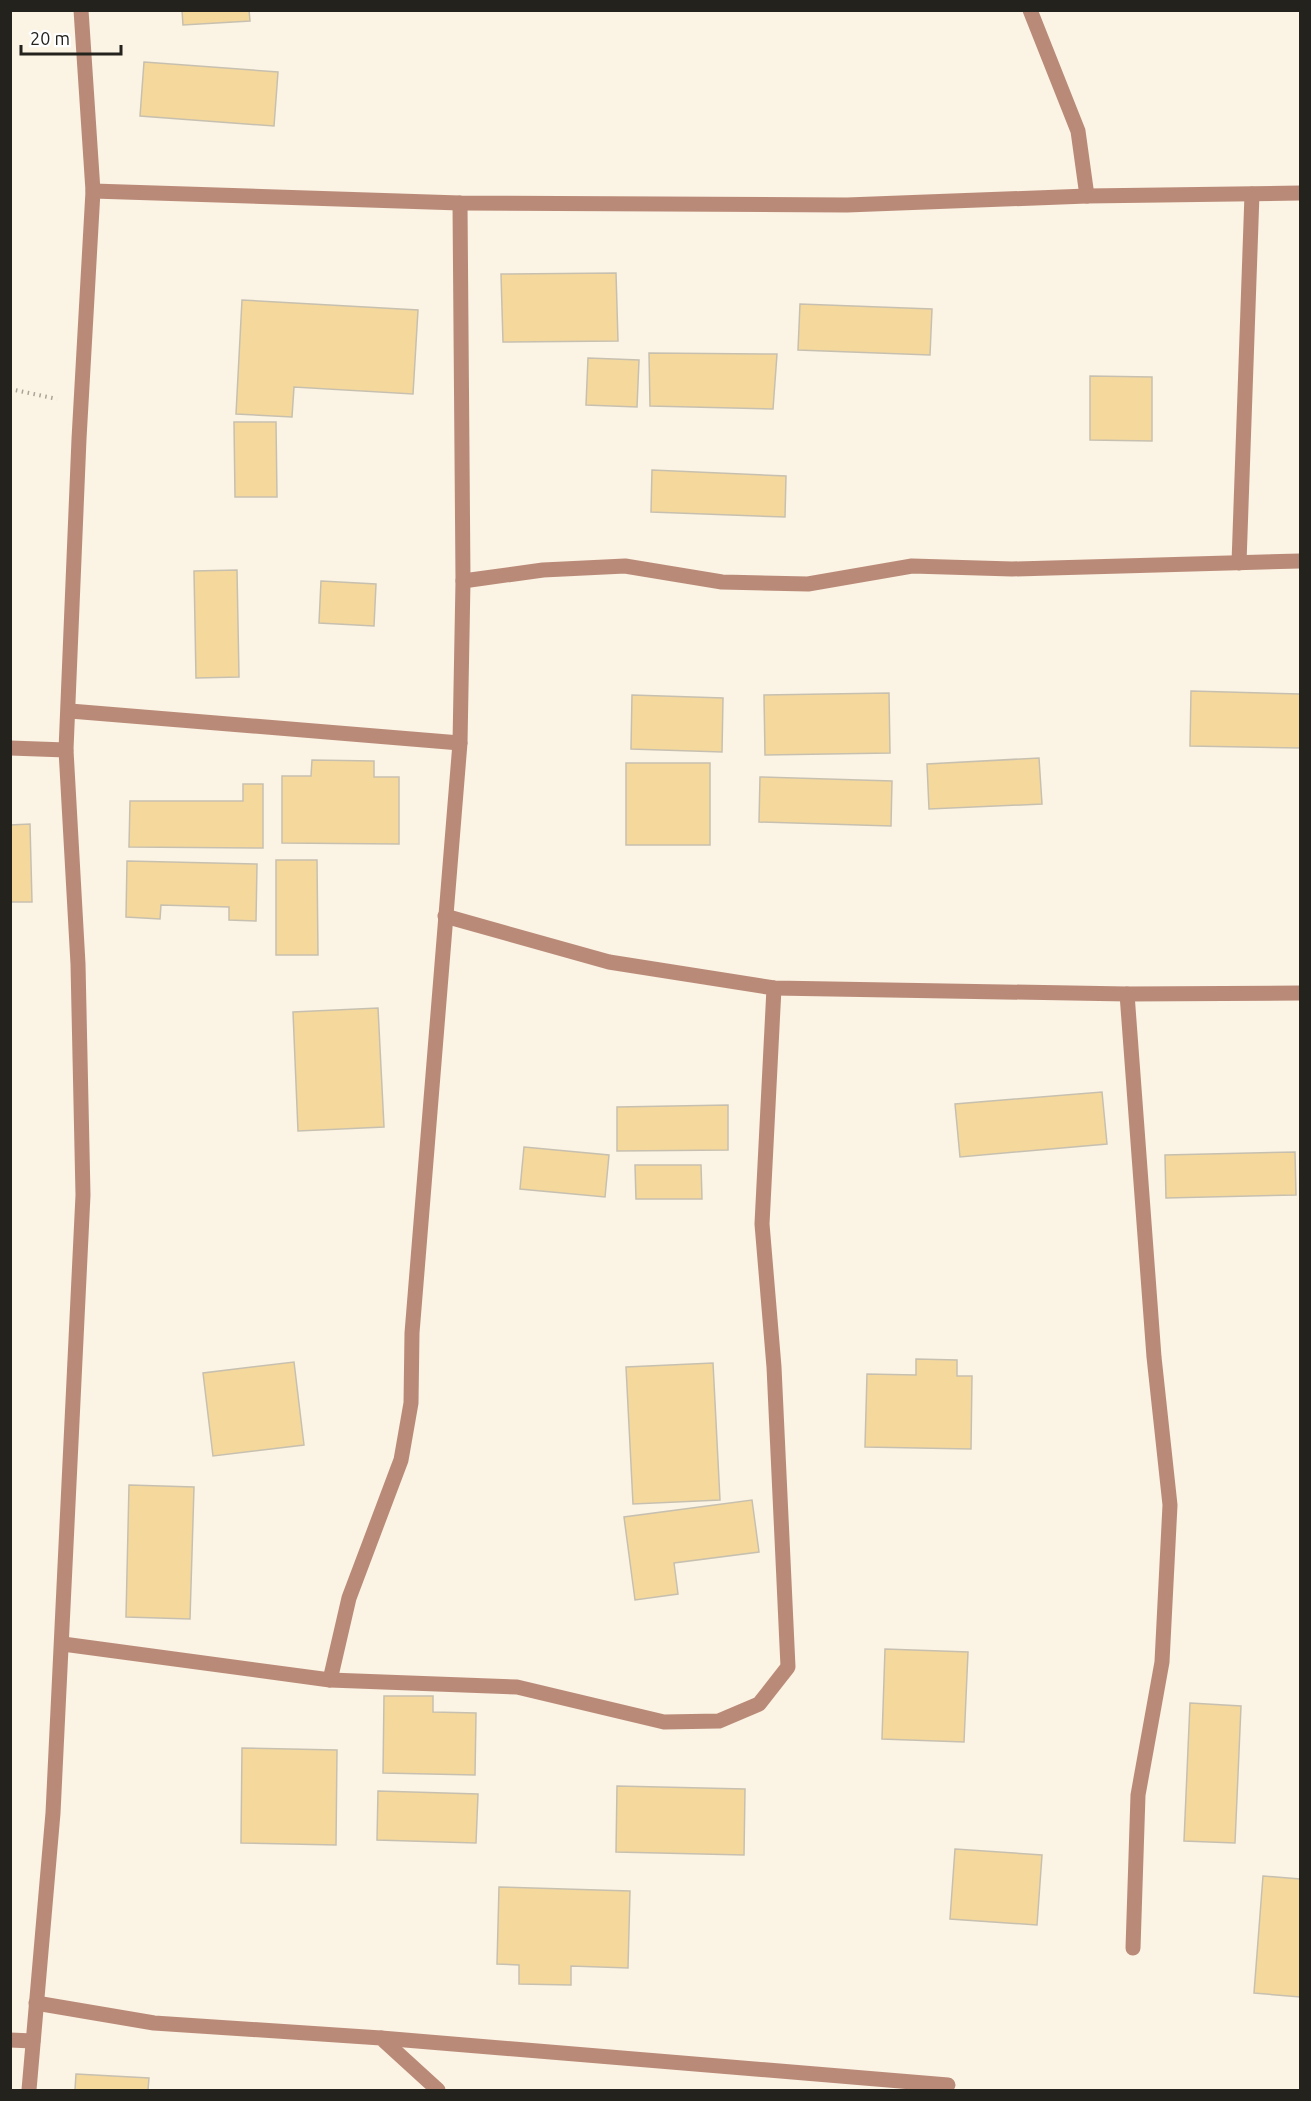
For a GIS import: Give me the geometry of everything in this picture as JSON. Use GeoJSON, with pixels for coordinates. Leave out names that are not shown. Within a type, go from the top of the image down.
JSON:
{"type":"FeatureCollection","features":[{"type":"Feature","properties":{"kind":"street"},"geometry":{"type":"LineString","coordinates":[[30,2091],[53,1813],[63,1644],[83,1195],[78,964],[66,750],[70,711],[81,404],[93,191],[81,10]]}},
{"type":"Feature","properties":{"kind":"street"},"geometry":{"type":"LineString","coordinates":[[1030,10],[1078,130],[1087,196]]}},
{"type":"Feature","properties":{"kind":"street"},"geometry":{"type":"LineString","coordinates":[[93,191],[460,203],[847,206],[1087,196],[1300,193]]}},
{"type":"Feature","properties":{"kind":"street"},"geometry":{"type":"LineString","coordinates":[[1239,562],[1252,194]]}},
{"type":"Feature","properties":{"kind":"street"},"geometry":{"type":"LineString","coordinates":[[330,1680],[349,1598],[401,1460],[411,1403],[412,1333],[460,743],[463,581],[460,203]]}},
{"type":"Feature","properties":{"kind":"street"},"geometry":{"type":"LineString","coordinates":[[463,581],[543,570],[625,566],[722,582],[808,584],[912,566],[1011,568],[1300,561]]}},
{"type":"Feature","properties":{"kind":"street"},"geometry":{"type":"LineString","coordinates":[[70,711],[460,743]]}},
{"type":"Feature","properties":{"kind":"street"},"geometry":{"type":"LineString","coordinates":[[10,748],[66,750]]}},
{"type":"Feature","properties":{"kind":"street"},"geometry":{"type":"LineString","coordinates":[[446,916],[609,962],[774,988],[1127,994],[1300,993]]}},
{"type":"Feature","properties":{"kind":"street"},"geometry":{"type":"LineString","coordinates":[[63,1644],[330,1680],[517,1687],[664,1722],[719,1721],[759,1704],[788,1667],[774,1367],[762,1224],[774,988]]}},
{"type":"Feature","properties":{"kind":"street"},"geometry":{"type":"LineString","coordinates":[[1127,994],[1154,1357],[1170,1505],[1162,1662],[1138,1795],[1133,1948]]}},
{"type":"Feature","properties":{"kind":"street"},"geometry":{"type":"LineString","coordinates":[[36,2003],[154,2023],[381,2038],[948,2085]]}},
{"type":"Feature","properties":{"kind":"street"},"geometry":{"type":"LineString","coordinates":[[381,2038],[438,2091]]}},
{"type":"Feature","properties":{"kind":"street"},"geometry":{"type":"LineString","coordinates":[[10,2040],[33,2041]]}},
{"type":"Feature","properties":{"kind":"path"},"geometry":{"type":"LineString","coordinates":[[10,389],[81,404]]}},
{"type":"Feature","properties":{"kind":"building"},"geometry":{"type":"Polygon","coordinates":[[[182,10],[249,10],[250,21],[183,25],[182,10]]]}},
{"type":"Feature","properties":{"kind":"building"},"geometry":{"type":"Polygon","coordinates":[[[144,62],[278,72],[274,126],[140,116],[144,62]]]}},
{"type":"Feature","properties":{"kind":"building"},"geometry":{"type":"Polygon","coordinates":[[[616,273],[618,341],[503,342],[501,274],[616,273]]]}},
{"type":"Feature","properties":{"kind":"building"},"geometry":{"type":"Polygon","coordinates":[[[242,300],[418,310],[413,394],[294,387],[292,417],[236,414],[242,300]]]}},
{"type":"Feature","properties":{"kind":"building"},"geometry":{"type":"Polygon","coordinates":[[[800,304],[932,309],[930,355],[798,350],[800,304]]]}},
{"type":"Feature","properties":{"kind":"building"},"geometry":{"type":"Polygon","coordinates":[[[649,353],[777,354],[773,409],[650,406],[649,353]]]}},
{"type":"Feature","properties":{"kind":"building"},"geometry":{"type":"Polygon","coordinates":[[[588,358],[639,360],[637,407],[586,405],[588,358]]]}},
{"type":"Feature","properties":{"kind":"building"},"geometry":{"type":"Polygon","coordinates":[[[1090,376],[1152,377],[1152,441],[1090,440],[1090,376]]]}},
{"type":"Feature","properties":{"kind":"building"},"geometry":{"type":"Polygon","coordinates":[[[234,422],[276,422],[277,497],[235,497],[234,422]]]}},
{"type":"Feature","properties":{"kind":"building"},"geometry":{"type":"Polygon","coordinates":[[[652,470],[786,476],[785,517],[651,512],[652,470]]]}},
{"type":"Feature","properties":{"kind":"building"},"geometry":{"type":"Polygon","coordinates":[[[237,570],[239,677],[196,678],[194,571],[237,570]]]}},
{"type":"Feature","properties":{"kind":"building"},"geometry":{"type":"Polygon","coordinates":[[[321,581],[376,584],[374,626],[319,623],[321,581]]]}},
{"type":"Feature","properties":{"kind":"building"},"geometry":{"type":"Polygon","coordinates":[[[1191,691],[1300,694],[1300,748],[1190,746],[1191,691]]]}},
{"type":"Feature","properties":{"kind":"building"},"geometry":{"type":"Polygon","coordinates":[[[889,693],[890,753],[765,755],[764,695],[889,693]]]}},
{"type":"Feature","properties":{"kind":"building"},"geometry":{"type":"Polygon","coordinates":[[[632,695],[723,698],[722,752],[631,749],[632,695]]]}},
{"type":"Feature","properties":{"kind":"building"},"geometry":{"type":"Polygon","coordinates":[[[1039,758],[1042,804],[929,809],[927,764],[1039,758]]]}},
{"type":"Feature","properties":{"kind":"building"},"geometry":{"type":"Polygon","coordinates":[[[312,760],[374,761],[374,777],[399,777],[399,844],[282,843],[282,776],[311,776],[312,760]]]}},
{"type":"Feature","properties":{"kind":"building"},"geometry":{"type":"Polygon","coordinates":[[[626,763],[710,763],[710,845],[626,845],[626,763]]]}},
{"type":"Feature","properties":{"kind":"building"},"geometry":{"type":"Polygon","coordinates":[[[760,777],[892,781],[891,826],[759,822],[760,777]]]}},
{"type":"Feature","properties":{"kind":"building"},"geometry":{"type":"Polygon","coordinates":[[[243,784],[263,784],[263,848],[129,847],[130,801],[243,801],[243,784]]]}},
{"type":"Feature","properties":{"kind":"building"},"geometry":{"type":"Polygon","coordinates":[[[30,824],[32,902],[10,902],[10,825],[30,824]]]}},
{"type":"Feature","properties":{"kind":"building"},"geometry":{"type":"Polygon","coordinates":[[[276,860],[317,860],[318,955],[276,955],[276,860]]]}},
{"type":"Feature","properties":{"kind":"building"},"geometry":{"type":"Polygon","coordinates":[[[127,861],[257,864],[256,921],[229,920],[229,907],[161,905],[160,919],[126,917],[127,861]]]}},
{"type":"Feature","properties":{"kind":"building"},"geometry":{"type":"Polygon","coordinates":[[[378,1008],[384,1127],[298,1131],[293,1012],[378,1008]]]}},
{"type":"Feature","properties":{"kind":"building"},"geometry":{"type":"Polygon","coordinates":[[[1102,1092],[1107,1144],[960,1157],[955,1104],[1102,1092]]]}},
{"type":"Feature","properties":{"kind":"building"},"geometry":{"type":"Polygon","coordinates":[[[728,1105],[728,1150],[617,1151],[617,1107],[728,1105]]]}},
{"type":"Feature","properties":{"kind":"building"},"geometry":{"type":"Polygon","coordinates":[[[524,1147],[609,1155],[605,1197],[520,1189],[524,1147]]]}},
{"type":"Feature","properties":{"kind":"building"},"geometry":{"type":"Polygon","coordinates":[[[1295,1152],[1296,1195],[1166,1198],[1165,1155],[1295,1152]]]}},
{"type":"Feature","properties":{"kind":"building"},"geometry":{"type":"Polygon","coordinates":[[[635,1165],[701,1165],[702,1199],[636,1199],[635,1165]]]}},
{"type":"Feature","properties":{"kind":"building"},"geometry":{"type":"Polygon","coordinates":[[[916,1359],[957,1360],[957,1376],[972,1376],[971,1449],[865,1447],[867,1374],[916,1375],[916,1359]]]}},
{"type":"Feature","properties":{"kind":"building"},"geometry":{"type":"Polygon","coordinates":[[[294,1362],[304,1445],[213,1456],[203,1373],[294,1362]]]}},
{"type":"Feature","properties":{"kind":"building"},"geometry":{"type":"Polygon","coordinates":[[[713,1363],[720,1500],[633,1504],[626,1367],[713,1363]]]}},
{"type":"Feature","properties":{"kind":"building"},"geometry":{"type":"Polygon","coordinates":[[[129,1485],[194,1487],[190,1619],[126,1617],[129,1485]]]}},
{"type":"Feature","properties":{"kind":"building"},"geometry":{"type":"Polygon","coordinates":[[[752,1500],[759,1552],[674,1563],[678,1594],[635,1600],[624,1517],[752,1500]]]}},
{"type":"Feature","properties":{"kind":"building"},"geometry":{"type":"Polygon","coordinates":[[[885,1649],[968,1652],[964,1742],[882,1739],[885,1649]]]}},
{"type":"Feature","properties":{"kind":"building"},"geometry":{"type":"Polygon","coordinates":[[[384,1696],[433,1696],[433,1712],[476,1713],[475,1775],[383,1773],[384,1696]]]}},
{"type":"Feature","properties":{"kind":"building"},"geometry":{"type":"Polygon","coordinates":[[[1190,1703],[1241,1706],[1235,1843],[1184,1841],[1190,1703]]]}},
{"type":"Feature","properties":{"kind":"building"},"geometry":{"type":"Polygon","coordinates":[[[242,1748],[337,1750],[336,1845],[241,1843],[242,1748]]]}},
{"type":"Feature","properties":{"kind":"building"},"geometry":{"type":"Polygon","coordinates":[[[617,1786],[745,1789],[744,1855],[616,1852],[617,1786]]]}},
{"type":"Feature","properties":{"kind":"building"},"geometry":{"type":"Polygon","coordinates":[[[378,1791],[478,1794],[476,1843],[377,1840],[378,1791]]]}},
{"type":"Feature","properties":{"kind":"building"},"geometry":{"type":"Polygon","coordinates":[[[955,1849],[1042,1855],[1037,1925],[950,1919],[955,1849]]]}},
{"type":"Feature","properties":{"kind":"building"},"geometry":{"type":"Polygon","coordinates":[[[1263,1876],[1300,1879],[1300,1997],[1254,1993],[1263,1876]]]}},
{"type":"Feature","properties":{"kind":"building"},"geometry":{"type":"Polygon","coordinates":[[[499,1887],[630,1891],[628,1968],[571,1966],[571,1985],[519,1984],[519,1965],[497,1964],[499,1887]]]}},
{"type":"Feature","properties":{"kind":"building"},"geometry":{"type":"Polygon","coordinates":[[[76,2074],[149,2078],[148,2090],[75,2090],[76,2074]]]}}]}
